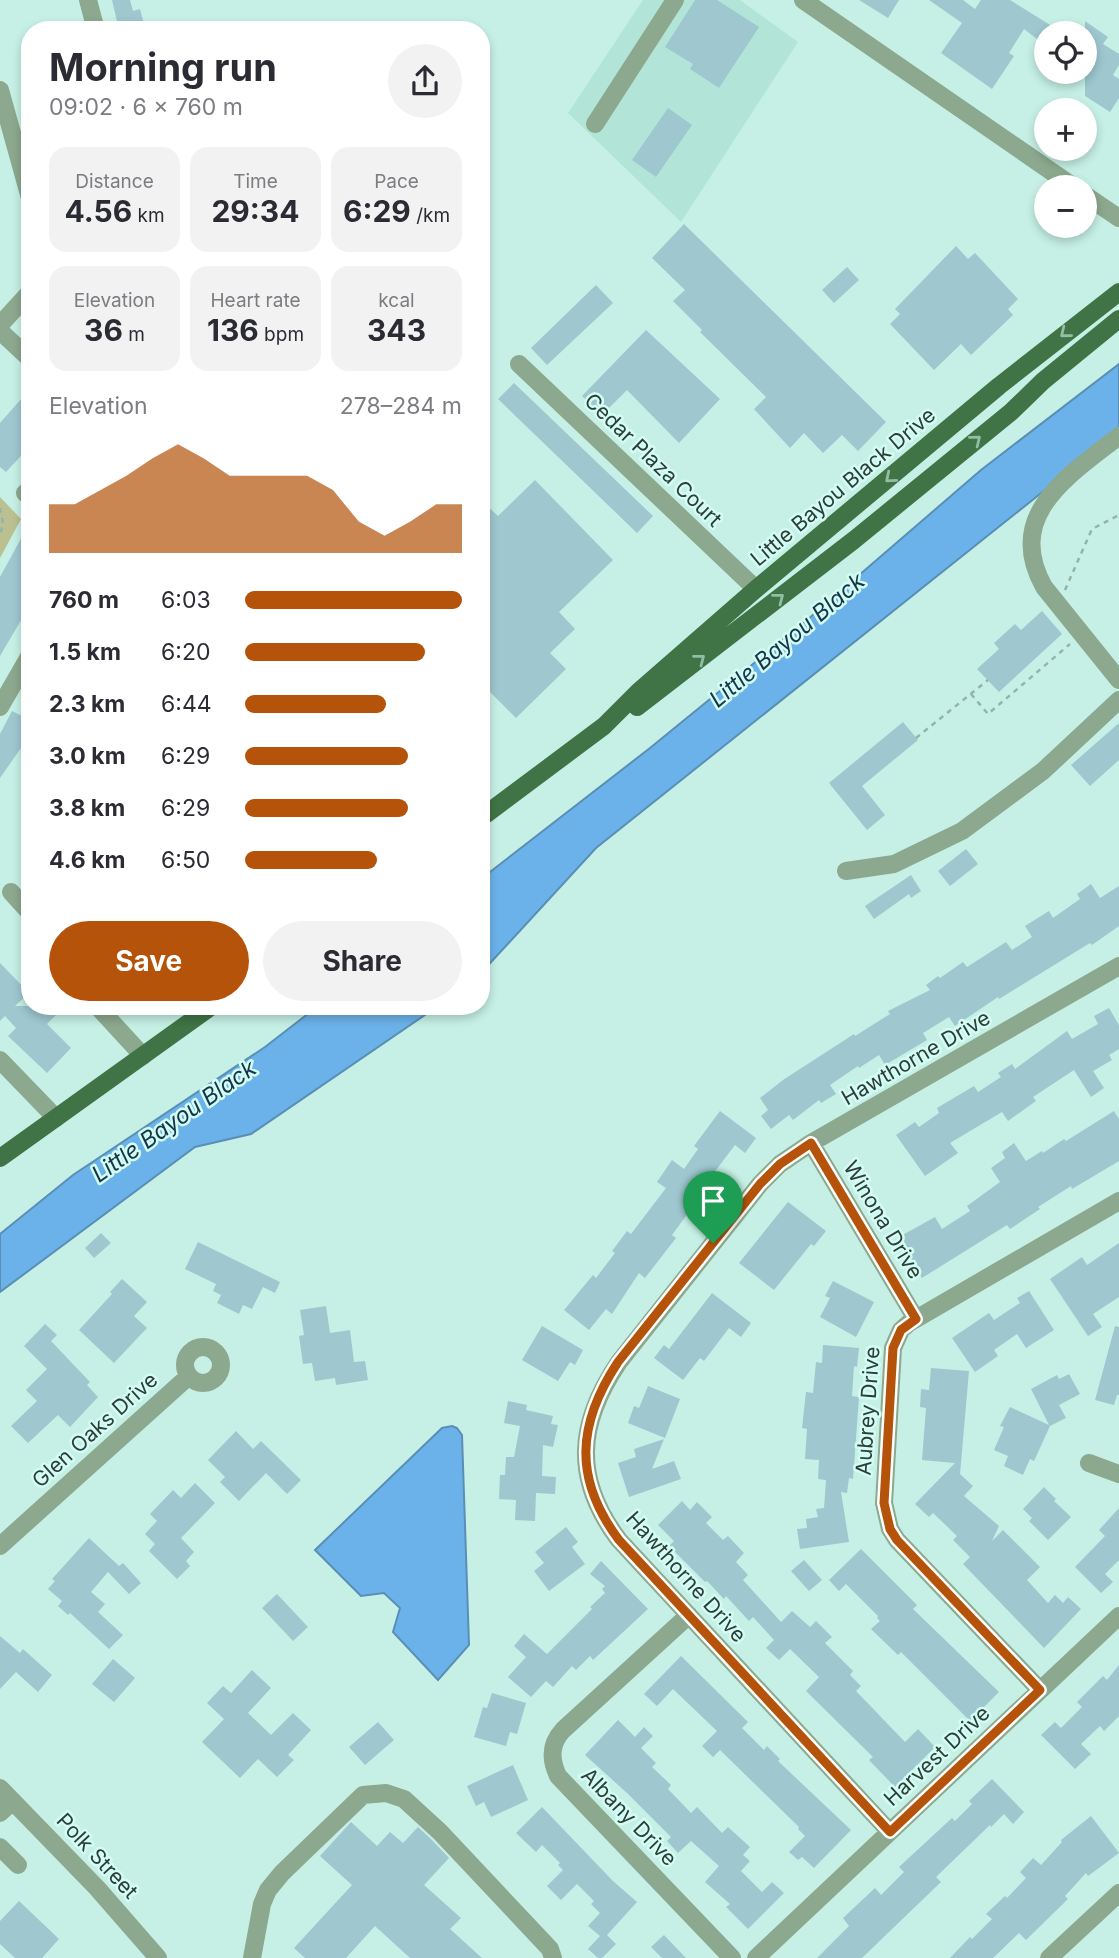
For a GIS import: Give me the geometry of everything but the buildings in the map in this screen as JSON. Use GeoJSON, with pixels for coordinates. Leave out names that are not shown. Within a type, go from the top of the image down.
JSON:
{"type":"FeatureCollection","features":[{"type":"Feature","properties":{"kind":"main road","name":"Little Bayou Black Drive"},"geometry":{"type":"LineString","coordinates":[[604,726],[638,692],[756,589],[1029,362],[1119,292]]}},
{"type":"Feature","properties":{"kind":"main road","name":"Little Bayou Black Drive"},"geometry":{"type":"LineString","coordinates":[[490,811],[604,726],[640,705],[854,540],[1011,412],[1043,381],[1119,319]]}},
{"type":"Feature","properties":{"kind":"main road"},"geometry":{"type":"LineString","coordinates":[[0,1158],[200,1015]]}},
{"type":"Feature","properties":{"kind":"street"},"geometry":{"type":"LineString","coordinates":[[88,0],[94,21]]}},
{"type":"Feature","properties":{"kind":"street"},"geometry":{"type":"LineString","coordinates":[[595,124],[675,0]]}},
{"type":"Feature","properties":{"kind":"street"},"geometry":{"type":"LineString","coordinates":[[803,0],[1057,175]]}},
{"type":"Feature","properties":{"kind":"street"},"geometry":{"type":"LineString","coordinates":[[0,90],[21,166]]}},
{"type":"Feature","properties":{"kind":"street"},"geometry":{"type":"LineString","coordinates":[[1097,203],[1119,218]]}},
{"type":"Feature","properties":{"kind":"street"},"geometry":{"type":"LineString","coordinates":[[0,325],[21,302]]}},
{"type":"Feature","properties":{"kind":"street"},"geometry":{"type":"LineString","coordinates":[[0,331],[21,351]]}},
{"type":"Feature","properties":{"kind":"street","name":"Cedar Plaza Court"},"geometry":{"type":"LineString","coordinates":[[519,364],[756,589]]}},
{"type":"Feature","properties":{"kind":"street"},"geometry":{"type":"LineString","coordinates":[[1119,436],[1053,492],[1039,511],[1031,534],[1036,573],[1058,606],[1119,680]]}},
{"type":"Feature","properties":{"kind":"street"},"geometry":{"type":"LineString","coordinates":[[0,707],[21,670]]}},
{"type":"Feature","properties":{"kind":"street"},"geometry":{"type":"LineString","coordinates":[[846,871],[894,864],[962,831],[1044,771],[1119,700]]}},
{"type":"Feature","properties":{"kind":"street"},"geometry":{"type":"LineString","coordinates":[[11,892],[21,903]]}},
{"type":"Feature","properties":{"kind":"street","name":"Hawthorne Drive"},"geometry":{"type":"LineString","coordinates":[[890,1832],[619,1540],[599,1510],[593,1493],[586,1461],[591,1414],[603,1385],[618,1362],[760,1184],[780,1164],[811,1143],[1119,966]]}},
{"type":"Feature","properties":{"kind":"street"},"geometry":{"type":"LineString","coordinates":[[105,1015],[144,1056]]}},
{"type":"Feature","properties":{"kind":"street"},"geometry":{"type":"LineString","coordinates":[[0,1060],[56,1118]]}},
{"type":"Feature","properties":{"kind":"street","name":"Winona Drive"},"geometry":{"type":"LineString","coordinates":[[811,1143],[916,1319]]}},
{"type":"Feature","properties":{"kind":"street","name":"Aubrey Drive"},"geometry":{"type":"LineString","coordinates":[[1040,1690],[897,1540],[890,1529],[884,1503],[893,1348],[901,1330],[916,1319],[1119,1201]]}},
{"type":"Feature","properties":{"kind":"street","name":"Glen Oaks Drive"},"geometry":{"type":"LineString","coordinates":[[0,1546],[189,1376]]}},
{"type":"Feature","properties":{"kind":"street"},"geometry":{"type":"LineString","coordinates":[[1088,1463],[1119,1474]]}},
{"type":"Feature","properties":{"kind":"street","name":"Albany Drive"},"geometry":{"type":"LineString","coordinates":[[688,1615],[563,1730],[554,1744],[553,1765],[558,1776],[732,1958]]}},
{"type":"Feature","properties":{"kind":"street","name":"Harvest Drive"},"geometry":{"type":"LineString","coordinates":[[756,1958],[1119,1616]]}},
{"type":"Feature","properties":{"kind":"street","name":"Polk Street"},"geometry":{"type":"LineString","coordinates":[[0,1788],[7,1807],[97,1888],[152,1956]]}},
{"type":"Feature","properties":{"kind":"street"},"geometry":{"type":"LineString","coordinates":[[253,1958],[262,1904],[268,1890],[363,1795],[386,1793],[404,1799],[440,1832],[550,1949],[553,1958]]}},
{"type":"Feature","properties":{"kind":"street"},"geometry":{"type":"LineString","coordinates":[[0,1847],[18,1865]]}},
{"type":"Feature","properties":{"kind":"street"},"geometry":{"type":"LineString","coordinates":[[1049,1958],[1119,1892]]}},
{"type":"Feature","properties":{"kind":"path"},"geometry":{"type":"LineString","coordinates":[[0,508],[4,523],[0,536]]}},
{"type":"Feature","properties":{"kind":"path"},"geometry":{"type":"LineString","coordinates":[[1058,606],[1092,529],[1119,515]]}},
{"type":"Feature","properties":{"kind":"path"},"geometry":{"type":"LineString","coordinates":[[971,694],[988,714],[1082,635]]}},
{"type":"Feature","properties":{"kind":"path"},"geometry":{"type":"LineString","coordinates":[[916,738],[988,680]]}},
{"type":"Feature","properties":{"kind":"shaded area"},"geometry":{"type":"Polygon","coordinates":[[[643,0],[740,0],[798,42],[681,222],[568,113],[643,0]]]}},
{"type":"Feature","properties":{"kind":"shaded area"},"geometry":{"type":"Polygon","coordinates":[[[0,497],[21,519],[0,558],[0,497]]]}},
{"type":"Feature","properties":{"kind":"water","name":"Little Bayou Black"},"geometry":{"type":"Polygon","coordinates":[[[1119,364],[1119,431],[596,848],[490,963],[490,872],[650,748],[807,620],[981,470],[1119,364]]]}},
{"type":"Feature","properties":{"kind":"water","name":"Little Bayou Black"},"geometry":{"type":"Polygon","coordinates":[[[306,1015],[425,1015],[251,1134],[195,1147],[0,1292],[0,1234],[73,1175],[265,1047],[306,1015]]]}},
{"type":"Feature","properties":{"kind":"water"},"geometry":{"type":"Polygon","coordinates":[[[452,1426],[462,1435],[469,1645],[438,1680],[393,1632],[400,1608],[384,1593],[361,1596],[315,1550],[442,1428],[452,1426]]]}},
{"type":"Feature","properties":{"kind":"route"},"geometry":{"type":"LineString","coordinates":[[811,1143],[916,1319],[901,1330],[893,1348],[884,1503],[890,1529],[897,1540],[1040,1690],[890,1832],[619,1540],[599,1510],[593,1493],[586,1461],[587,1431],[603,1385],[618,1362],[713,1243],[771,1172],[811,1143]]}}]}
